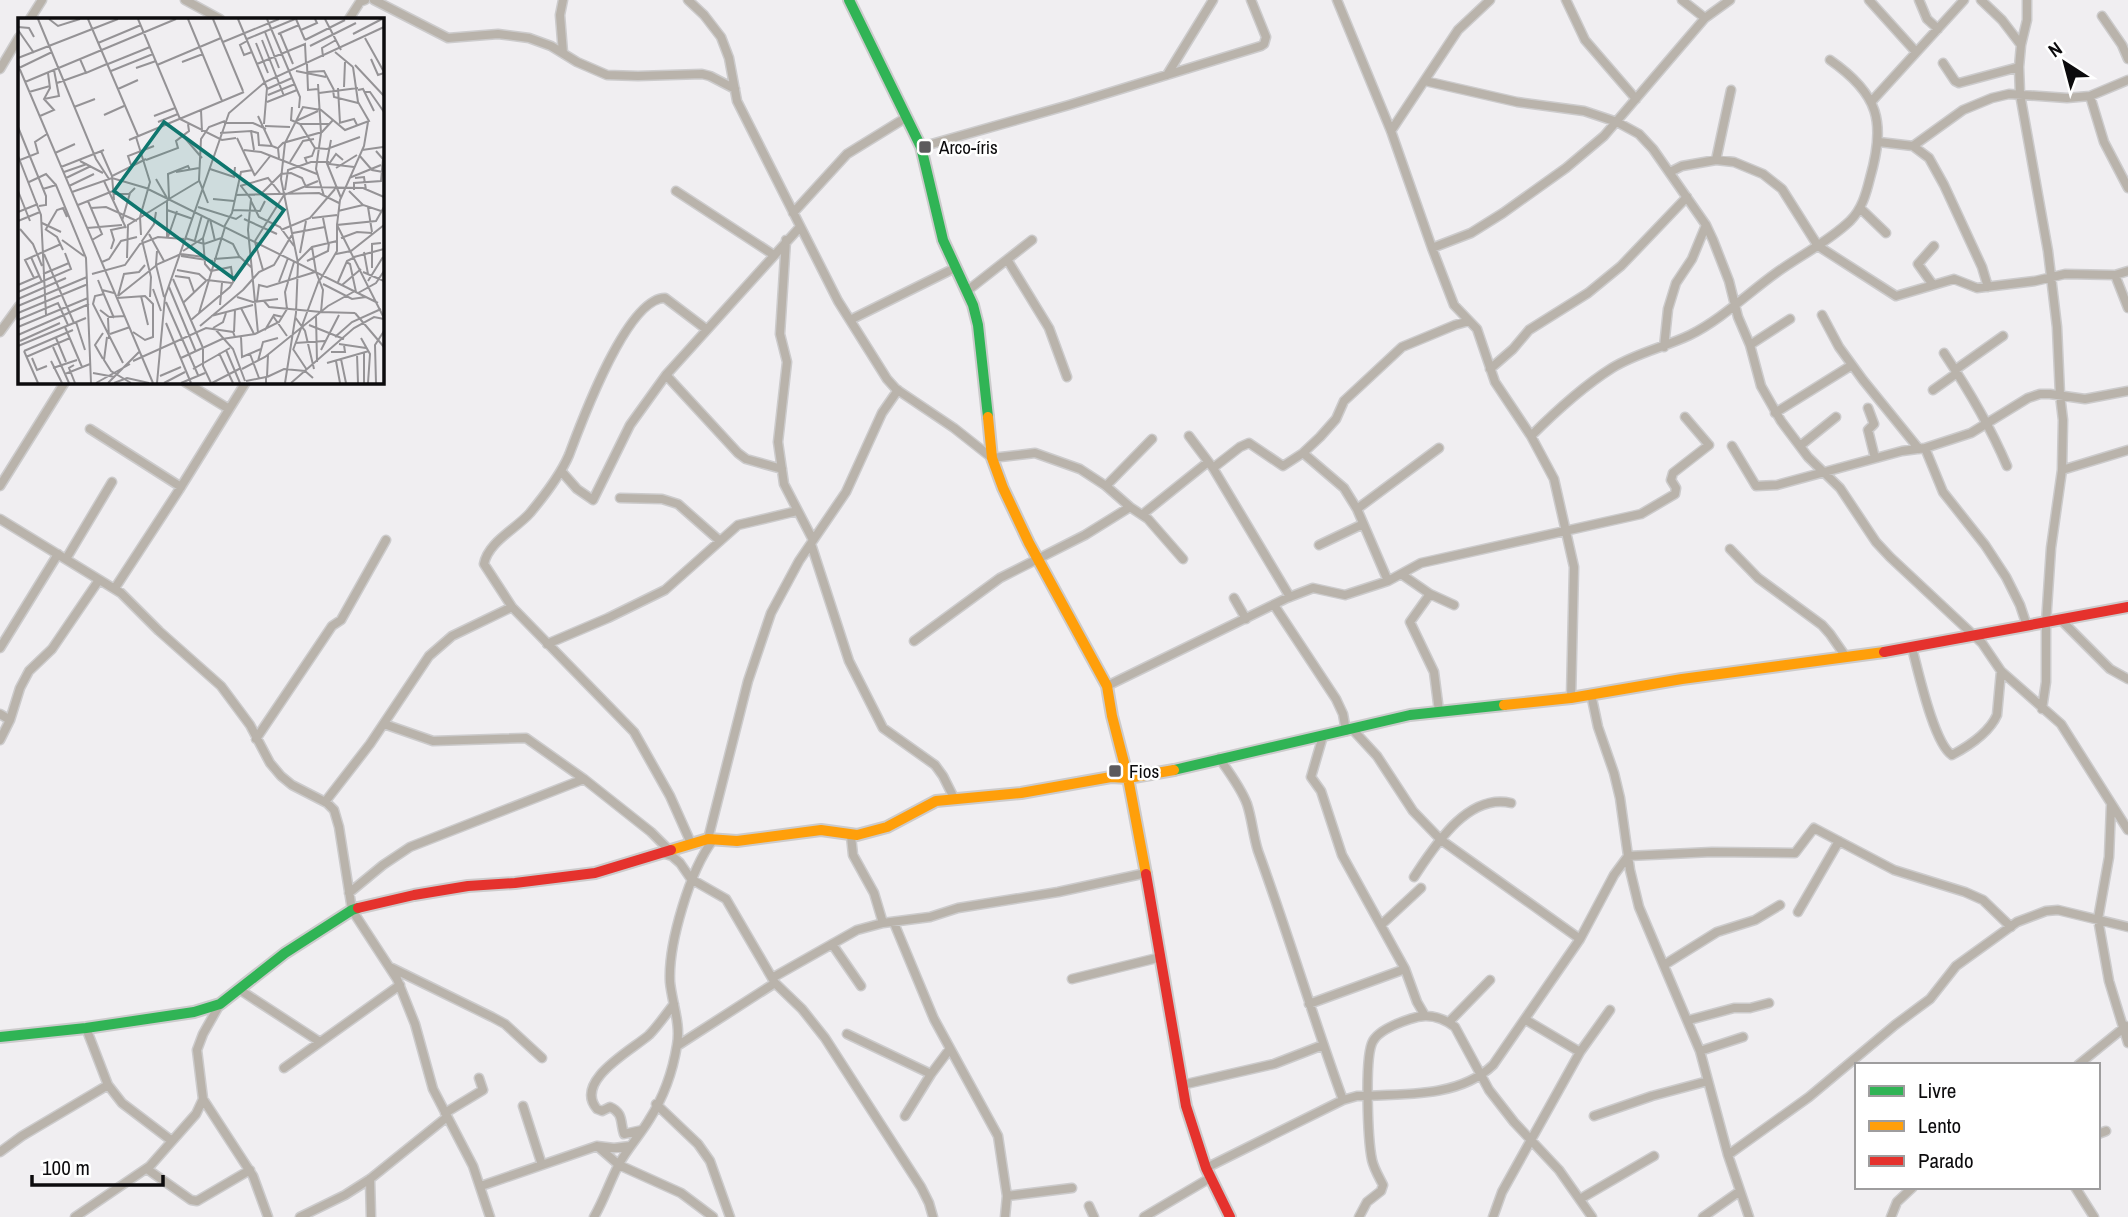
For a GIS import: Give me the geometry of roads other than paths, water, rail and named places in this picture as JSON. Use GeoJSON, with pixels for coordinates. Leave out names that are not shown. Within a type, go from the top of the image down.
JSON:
{"type":"FeatureCollection","features":[{"type":"Feature","properties":{"kind":"street"},"geometry":{"type":"LineString","coordinates":[[31,18],[42,0]]}},
{"type":"Feature","properties":{"kind":"street"},"geometry":{"type":"LineString","coordinates":[[185,0],[218,18]]}},
{"type":"Feature","properties":{"kind":"street"},"geometry":{"type":"LineString","coordinates":[[374,0],[448,38],[514,35],[539,41],[607,75],[702,74],[735,89]]}},
{"type":"Feature","properties":{"kind":"street"},"geometry":{"type":"LineString","coordinates":[[563,0],[563,53]]}},
{"type":"Feature","properties":{"kind":"street"},"geometry":{"type":"LineString","coordinates":[[688,0],[721,37],[729,58],[737,100],[800,227],[850,320],[887,379],[898,390],[992,458],[1035,453],[1080,469],[1143,514],[1183,559]]}},
{"type":"Feature","properties":{"kind":"street"},"geometry":{"type":"LineString","coordinates":[[849,0],[921,146],[941,233],[967,291],[978,325],[992,458],[1003,488],[1037,558],[1107,686],[1128,778],[1192,1130],[1208,1173],[1230,1217]]}},
{"type":"Feature","properties":{"kind":"street"},"geometry":{"type":"LineString","coordinates":[[1167,75],[1213,0]]}},
{"type":"Feature","properties":{"kind":"street"},"geometry":{"type":"LineString","coordinates":[[921,146],[1264,44],[1266,37],[1251,0]]}},
{"type":"Feature","properties":{"kind":"street"},"geometry":{"type":"LineString","coordinates":[[1337,0],[1391,131],[1454,304],[1477,330],[1495,382],[1531,436],[1554,479],[1574,567],[1571,698]]}},
{"type":"Feature","properties":{"kind":"street"},"geometry":{"type":"LineString","coordinates":[[1391,131],[1458,30],[1490,0]]}},
{"type":"Feature","properties":{"kind":"street"},"geometry":{"type":"LineString","coordinates":[[1566,0],[1585,40],[1636,99]]}},
{"type":"Feature","properties":{"kind":"street"},"geometry":{"type":"LineString","coordinates":[[1682,0],[1704,18]]}},
{"type":"Feature","properties":{"kind":"street"},"geometry":{"type":"LineString","coordinates":[[1432,248],[1471,233],[1566,168],[1617,122],[1704,18],[1720,4],[1730,0]]}},
{"type":"Feature","properties":{"kind":"street"},"geometry":{"type":"LineString","coordinates":[[1869,0],[1916,52]]}},
{"type":"Feature","properties":{"kind":"street"},"geometry":{"type":"LineString","coordinates":[[1919,0],[1927,19],[1938,29]]}},
{"type":"Feature","properties":{"kind":"street"},"geometry":{"type":"LineString","coordinates":[[1871,102],[1964,0]]}},
{"type":"Feature","properties":{"kind":"street"},"geometry":{"type":"LineString","coordinates":[[1981,0],[2002,20],[2021,45]]}},
{"type":"Feature","properties":{"kind":"street"},"geometry":{"type":"LineString","coordinates":[[2027,0],[2026,32],[2021,45],[2019,67],[2020,94],[2051,277],[2060,359],[2063,420],[2062,470],[2051,548],[2046,622],[2046,682],[2042,709]]}},
{"type":"Feature","properties":{"kind":"street"},"geometry":{"type":"LineString","coordinates":[[350,18],[361,1]]}},
{"type":"Feature","properties":{"kind":"street"},"geometry":{"type":"LineString","coordinates":[[2102,16],[2125,43],[2128,59]]}},
{"type":"Feature","properties":{"kind":"street"},"geometry":{"type":"LineString","coordinates":[[0,69],[18,39]]}},
{"type":"Feature","properties":{"kind":"street"},"geometry":{"type":"LineString","coordinates":[[1531,436],[1578,392],[1612,369],[1716,320],[1777,272],[1818,246],[1852,219],[1860,208],[1867,189],[1878,142],[1878,124],[1871,102],[1844,69],[1830,60]]}},
{"type":"Feature","properties":{"kind":"street"},"geometry":{"type":"LineString","coordinates":[[1943,63],[1959,83],[2019,67]]}},
{"type":"Feature","properties":{"kind":"street"},"geometry":{"type":"LineString","coordinates":[[1913,146],[1963,110],[1992,99],[2009,94],[2067,98],[2090,96],[2128,80]]}},
{"type":"Feature","properties":{"kind":"street"},"geometry":{"type":"LineString","coordinates":[[1425,81],[1517,102],[1584,111],[1617,122],[1639,134],[1670,172],[1706,225],[1736,304],[1761,386],[1775,413],[1800,446],[1840,488],[1876,542],[1986,648],[2001,671],[2067,732],[2128,830]]}},
{"type":"Feature","properties":{"kind":"street"},"geometry":{"type":"LineString","coordinates":[[1716,160],[1731,90]]}},
{"type":"Feature","properties":{"kind":"street"},"geometry":{"type":"LineString","coordinates":[[2090,96],[2104,142],[2128,187]]}},
{"type":"Feature","properties":{"kind":"street"},"geometry":{"type":"LineString","coordinates":[[793,213],[846,154],[907,117]]}},
{"type":"Feature","properties":{"kind":"street"},"geometry":{"type":"LineString","coordinates":[[1878,142],[1913,146],[1929,158],[1982,267],[1988,287]]}},
{"type":"Feature","properties":{"kind":"street"},"geometry":{"type":"LineString","coordinates":[[1670,172],[1682,166],[1716,160],[1744,166],[1771,178],[1782,189],[1818,246],[1896,296],[1954,279],[1978,288],[2065,274],[2115,275],[2128,271]]}},
{"type":"Feature","properties":{"kind":"street"},"geometry":{"type":"LineString","coordinates":[[676,191],[774,255]]}},
{"type":"Feature","properties":{"kind":"street"},"geometry":{"type":"LineString","coordinates":[[1490,369],[1513,349],[1529,330],[1588,293],[1621,266],[1687,197]]}},
{"type":"Feature","properties":{"kind":"street"},"geometry":{"type":"LineString","coordinates":[[1860,208],[1886,233]]}},
{"type":"Feature","properties":{"kind":"street"},"geometry":{"type":"LineString","coordinates":[[1664,346],[1668,309],[1676,283],[1692,259],[1706,225]]}},
{"type":"Feature","properties":{"kind":"street"},"geometry":{"type":"LineString","coordinates":[[562,472],[577,489],[593,500],[631,425],[666,375],[800,227]]}},
{"type":"Feature","properties":{"kind":"street"},"geometry":{"type":"LineString","coordinates":[[786,240],[780,334],[787,362],[778,442],[784,484],[812,542],[849,662],[883,728],[935,765],[954,798]]}},
{"type":"Feature","properties":{"kind":"street"},"geometry":{"type":"LineString","coordinates":[[967,291],[1032,240]]}},
{"type":"Feature","properties":{"kind":"street"},"geometry":{"type":"LineString","coordinates":[[1933,285],[1918,264],[1934,246]]}},
{"type":"Feature","properties":{"kind":"street"},"geometry":{"type":"LineString","coordinates":[[1008,261],[1049,328],[1067,377]]}},
{"type":"Feature","properties":{"kind":"street"},"geometry":{"type":"LineString","coordinates":[[850,320],[955,268]]}},
{"type":"Feature","properties":{"kind":"street"},"geometry":{"type":"LineString","coordinates":[[2115,275],[2128,308]]}},
{"type":"Feature","properties":{"kind":"street"},"geometry":{"type":"LineString","coordinates":[[691,843],[670,796],[634,732],[512,607],[485,569],[485,557],[493,546],[529,513],[562,472],[613,350],[649,305],[665,298],[706,330]]}},
{"type":"Feature","properties":{"kind":"street"},"geometry":{"type":"LineString","coordinates":[[0,332],[18,307]]}},
{"type":"Feature","properties":{"kind":"street"},"geometry":{"type":"LineString","coordinates":[[1822,315],[1839,347],[1922,449],[1943,492],[1985,545],[2006,577],[2027,626]]}},
{"type":"Feature","properties":{"kind":"street"},"geometry":{"type":"LineString","coordinates":[[1750,345],[1790,319]]}},
{"type":"Feature","properties":{"kind":"street"},"geometry":{"type":"LineString","coordinates":[[1143,514],[1210,465],[1249,443],[1280,466],[1303,453],[1335,419],[1344,401],[1402,347],[1469,321]]}},
{"type":"Feature","properties":{"kind":"street"},"geometry":{"type":"LineString","coordinates":[[1933,390],[2003,336]]}},
{"type":"Feature","properties":{"kind":"street"},"geometry":{"type":"LineString","coordinates":[[1944,353],[1973,396],[2007,466]]}},
{"type":"Feature","properties":{"kind":"street"},"geometry":{"type":"LineString","coordinates":[[1775,413],[1853,365]]}},
{"type":"Feature","properties":{"kind":"street"},"geometry":{"type":"LineString","coordinates":[[666,375],[738,453],[746,459],[782,469]]}},
{"type":"Feature","properties":{"kind":"street"},"geometry":{"type":"LineString","coordinates":[[0,486],[64,383]]}},
{"type":"Feature","properties":{"kind":"street"},"geometry":{"type":"LineString","coordinates":[[187,383],[229,409]]}},
{"type":"Feature","properties":{"kind":"street"},"geometry":{"type":"LineString","coordinates":[[115,588],[245,383]]}},
{"type":"Feature","properties":{"kind":"street"},"geometry":{"type":"LineString","coordinates":[[594,1217],[619,1165],[663,1094],[677,1046],[678,1033],[670,984],[671,961],[691,879],[710,840],[751,669],[771,613],[787,581],[846,492],[882,413],[898,390]]}},
{"type":"Feature","properties":{"kind":"street"},"geometry":{"type":"LineString","coordinates":[[1732,446],[1756,486],[1777,485],[1902,450],[1922,449],[1971,433],[2028,398],[2040,394],[2085,399],[2128,391]]}},
{"type":"Feature","properties":{"kind":"street"},"geometry":{"type":"LineString","coordinates":[[1868,408],[1874,424],[1868,434],[1875,457]]}},
{"type":"Feature","properties":{"kind":"street"},"geometry":{"type":"LineString","coordinates":[[1107,686],[1313,588],[1345,595],[1388,581],[1421,563],[1641,514],[1675,494],[1676,488],[1671,480],[1673,473],[1709,443],[1685,417]]}},
{"type":"Feature","properties":{"kind":"street"},"geometry":{"type":"LineString","coordinates":[[1800,446],[1836,417]]}},
{"type":"Feature","properties":{"kind":"street"},"geometry":{"type":"LineString","coordinates":[[90,429],[181,487]]}},
{"type":"Feature","properties":{"kind":"street"},"geometry":{"type":"LineString","coordinates":[[1189,436],[1210,465],[1290,597]]}},
{"type":"Feature","properties":{"kind":"street"},"geometry":{"type":"LineString","coordinates":[[1106,486],[1152,439]]}},
{"type":"Feature","properties":{"kind":"street"},"geometry":{"type":"LineString","coordinates":[[1357,509],[1439,448]]}},
{"type":"Feature","properties":{"kind":"street"},"geometry":{"type":"LineString","coordinates":[[2062,470],[2128,450]]}},
{"type":"Feature","properties":{"kind":"street"},"geometry":{"type":"LineString","coordinates":[[1303,453],[1344,488],[1357,509],[1388,581]]}},
{"type":"Feature","properties":{"kind":"street"},"geometry":{"type":"LineString","coordinates":[[66,559],[112,482]]}},
{"type":"Feature","properties":{"kind":"street"},"geometry":{"type":"LineString","coordinates":[[620,498],[662,499],[678,504],[720,541]]}},
{"type":"Feature","properties":{"kind":"street"},"geometry":{"type":"LineString","coordinates":[[914,641],[1000,578],[1085,535],[1130,507]]}},
{"type":"Feature","properties":{"kind":"street"},"geometry":{"type":"LineString","coordinates":[[547,644],[665,590],[738,526],[797,511]]}},
{"type":"Feature","properties":{"kind":"street"},"geometry":{"type":"LineString","coordinates":[[0,519],[115,588],[221,687],[250,725],[270,763],[281,776],[292,785],[325,802],[337,816],[352,910],[400,985],[415,1024],[430,1080],[473,1166],[490,1217]]}},
{"type":"Feature","properties":{"kind":"street"},"geometry":{"type":"LineString","coordinates":[[1319,545],[1363,524]]}},
{"type":"Feature","properties":{"kind":"street"},"geometry":{"type":"LineString","coordinates":[[256,739],[332,626],[341,620],[386,540]]}},
{"type":"Feature","properties":{"kind":"street"},"geometry":{"type":"LineString","coordinates":[[1730,549],[1758,578],[1822,625],[1846,657]]}},
{"type":"Feature","properties":{"kind":"street"},"geometry":{"type":"LineString","coordinates":[[0,648],[58,554]]}},
{"type":"Feature","properties":{"kind":"street"},"geometry":{"type":"LineString","coordinates":[[1401,574],[1430,594],[1454,605]]}},
{"type":"Feature","properties":{"kind":"street"},"geometry":{"type":"LineString","coordinates":[[0,740],[29,671],[52,649],[99,580]]}},
{"type":"Feature","properties":{"kind":"street"},"geometry":{"type":"LineString","coordinates":[[1430,594],[1410,622],[1434,672],[1439,710]]}},
{"type":"Feature","properties":{"kind":"street"},"geometry":{"type":"LineString","coordinates":[[1234,598],[1246,619]]}},
{"type":"Feature","properties":{"kind":"street"},"geometry":{"type":"LineString","coordinates":[[1274,605],[1331,691],[1349,730],[1377,756],[1413,811],[1441,840],[1580,939]]}},
{"type":"Feature","properties":{"kind":"street"},"geometry":{"type":"LineString","coordinates":[[325,802],[384,724],[429,656],[452,636],[512,607]]}},
{"type":"Feature","properties":{"kind":"street"},"geometry":{"type":"LineString","coordinates":[[0,1037],[194,1012],[220,1004],[285,953],[352,910],[414,895],[468,886],[595,873],[691,843],[710,840],[737,841],[821,830],[851,836],[887,827],[936,801],[1021,793],[1111,777],[1128,778],[1409,715],[1571,698],[1912,648],[2128,607]]}},
{"type":"Feature","properties":{"kind":"street"},"geometry":{"type":"LineString","coordinates":[[2061,620],[2110,669],[2128,679]]}},
{"type":"Feature","properties":{"kind":"street"},"geometry":{"type":"LineString","coordinates":[[1912,648],[1931,717],[1946,751],[1952,755],[1970,744],[1994,721],[1997,715],[2001,671]]}},
{"type":"Feature","properties":{"kind":"street"},"geometry":{"type":"LineString","coordinates":[[1591,694],[1620,799],[1639,907],[1689,1020],[1749,1217]]}},
{"type":"Feature","properties":{"kind":"street"},"geometry":{"type":"LineString","coordinates":[[0,714],[10,720]]}},
{"type":"Feature","properties":{"kind":"street"},"geometry":{"type":"LineString","coordinates":[[384,724],[433,741],[526,738],[651,832],[665,852],[680,863],[691,879],[726,899],[774,981],[802,1009],[829,1044],[921,1188],[933,1217]]}},
{"type":"Feature","properties":{"kind":"street"},"geometry":{"type":"LineString","coordinates":[[1323,736],[1311,777],[1321,791],[1342,855],[1405,969],[1424,1014]]}},
{"type":"Feature","properties":{"kind":"street"},"geometry":{"type":"LineString","coordinates":[[1219,758],[1246,802],[1254,839],[1343,1100]]}},
{"type":"Feature","properties":{"kind":"street"},"geometry":{"type":"LineString","coordinates":[[349,894],[383,865],[410,847],[584,779]]}},
{"type":"Feature","properties":{"kind":"street"},"geometry":{"type":"LineString","coordinates":[[1414,877],[1441,840],[1472,811],[1498,802],[1511,803]]}},
{"type":"Feature","properties":{"kind":"street"},"geometry":{"type":"LineString","coordinates":[[2112,804],[2109,857],[2098,919],[2109,981],[2126,1025],[2128,1042]]}},
{"type":"Feature","properties":{"kind":"street"},"geometry":{"type":"LineString","coordinates":[[1628,856],[1712,852],[1795,853],[1814,828],[1894,870],[1983,900],[2011,927]]}},
{"type":"Feature","properties":{"kind":"street"},"geometry":{"type":"LineString","coordinates":[[851,836],[853,855],[874,893],[883,923]]}},
{"type":"Feature","properties":{"kind":"street"},"geometry":{"type":"LineString","coordinates":[[1798,912],[1839,841]]}},
{"type":"Feature","properties":{"kind":"street"},"geometry":{"type":"LineString","coordinates":[[1144,1217],[1208,1173],[1343,1100],[1447,1089],[1482,1076],[1526,1020],[1580,939],[1614,875],[1628,856]]}},
{"type":"Feature","properties":{"kind":"street"},"geometry":{"type":"LineString","coordinates":[[677,1046],[857,930],[1146,873]]}},
{"type":"Feature","properties":{"kind":"street"},"geometry":{"type":"LineString","coordinates":[[1381,925],[1421,888]]}},
{"type":"Feature","properties":{"kind":"street"},"geometry":{"type":"LineString","coordinates":[[1664,965],[1717,932],[1755,920],[1780,905]]}},
{"type":"Feature","properties":{"kind":"street"},"geometry":{"type":"LineString","coordinates":[[1728,1155],[1809,1097],[1930,999],[1956,965],[2017,922],[2046,911],[2058,910],[2128,927]]}},
{"type":"Feature","properties":{"kind":"street"},"geometry":{"type":"LineString","coordinates":[[894,923],[949,1049],[998,1136],[1007,1196],[1005,1217]]}},
{"type":"Feature","properties":{"kind":"street"},"geometry":{"type":"LineString","coordinates":[[832,944],[861,986]]}},
{"type":"Feature","properties":{"kind":"street"},"geometry":{"type":"LineString","coordinates":[[1072,979],[1161,957]]}},
{"type":"Feature","properties":{"kind":"street"},"geometry":{"type":"LineString","coordinates":[[389,967],[505,1024],[542,1058]]}},
{"type":"Feature","properties":{"kind":"street"},"geometry":{"type":"LineString","coordinates":[[1309,1004],[1405,969]]}},
{"type":"Feature","properties":{"kind":"street"},"geometry":{"type":"LineString","coordinates":[[1449,1022],[1490,980]]}},
{"type":"Feature","properties":{"kind":"street"},"geometry":{"type":"LineString","coordinates":[[284,1068],[400,985]]}},
{"type":"Feature","properties":{"kind":"street"},"geometry":{"type":"LineString","coordinates":[[240,990],[320,1041]]}},
{"type":"Feature","properties":{"kind":"street"},"geometry":{"type":"LineString","coordinates":[[1689,1020],[1734,1008],[1750,1008],[1769,1003]]}},
{"type":"Feature","properties":{"kind":"street"},"geometry":{"type":"LineString","coordinates":[[75,1217],[147,1169],[200,1108],[203,1099],[197,1050],[220,1004]]}},
{"type":"Feature","properties":{"kind":"street"},"geometry":{"type":"LineString","coordinates":[[642,1130],[624,1134],[624,1122],[616,1110],[610,1107],[597,1110],[592,1102],[592,1092],[603,1070],[649,1035],[674,1004]]}},
{"type":"Feature","properties":{"kind":"street"},"geometry":{"type":"LineString","coordinates":[[1493,1217],[1503,1192],[1580,1052],[1609,1010]]}},
{"type":"Feature","properties":{"kind":"street"},"geometry":{"type":"LineString","coordinates":[[1359,1217],[1367,1202],[1381,1191],[1382,1185],[1372,1160],[1368,1096],[1372,1041],[1390,1028],[1424,1014],[1449,1022],[1461,1034],[1489,1090],[1559,1170],[1592,1217]]}},
{"type":"Feature","properties":{"kind":"street"},"geometry":{"type":"LineString","coordinates":[[1526,1020],[1580,1052]]}},
{"type":"Feature","properties":{"kind":"street"},"geometry":{"type":"LineString","coordinates":[[2080,1063],[2126,1025]]}},
{"type":"Feature","properties":{"kind":"street"},"geometry":{"type":"LineString","coordinates":[[86,1028],[108,1085],[122,1103],[172,1141]]}},
{"type":"Feature","properties":{"kind":"street"},"geometry":{"type":"LineString","coordinates":[[847,1034],[931,1074]]}},
{"type":"Feature","properties":{"kind":"street"},"geometry":{"type":"LineString","coordinates":[[1700,1051],[1743,1037]]}},
{"type":"Feature","properties":{"kind":"street"},"geometry":{"type":"LineString","coordinates":[[1182,1085],[1274,1065],[1323,1045]]}},
{"type":"Feature","properties":{"kind":"street"},"geometry":{"type":"LineString","coordinates":[[905,1116],[949,1049]]}},
{"type":"Feature","properties":{"kind":"street"},"geometry":{"type":"LineString","coordinates":[[300,1217],[345,1195],[370,1179],[446,1115],[483,1090],[479,1078]]}},
{"type":"Feature","properties":{"kind":"street"},"geometry":{"type":"LineString","coordinates":[[1594,1116],[1652,1096],[1708,1082]]}},
{"type":"Feature","properties":{"kind":"street"},"geometry":{"type":"LineString","coordinates":[[0,1152],[108,1085]]}},
{"type":"Feature","properties":{"kind":"street"},"geometry":{"type":"LineString","coordinates":[[203,1099],[250,1170],[268,1217]]}},
{"type":"Feature","properties":{"kind":"street"},"geometry":{"type":"LineString","coordinates":[[656,1104],[698,1143],[710,1161],[730,1217]]}},
{"type":"Feature","properties":{"kind":"street"},"geometry":{"type":"LineString","coordinates":[[523,1107],[542,1165]]}},
{"type":"Feature","properties":{"kind":"street"},"geometry":{"type":"LineString","coordinates":[[481,1186],[597,1146],[630,1146]]}},
{"type":"Feature","properties":{"kind":"street"},"geometry":{"type":"LineString","coordinates":[[597,1146],[619,1165],[681,1193],[713,1217]]}},
{"type":"Feature","properties":{"kind":"street"},"geometry":{"type":"LineString","coordinates":[[1580,1199],[1654,1156]]}},
{"type":"Feature","properties":{"kind":"street"},"geometry":{"type":"LineString","coordinates":[[147,1169],[191,1200],[197,1201],[250,1170]]}},
{"type":"Feature","properties":{"kind":"street"},"geometry":{"type":"LineString","coordinates":[[370,1179],[371,1217]]}},
{"type":"Feature","properties":{"kind":"street"},"geometry":{"type":"LineString","coordinates":[[1007,1196],[1072,1188]]}},
{"type":"Feature","properties":{"kind":"street"},"geometry":{"type":"LineString","coordinates":[[1891,1217],[1897,1202],[1911,1189]]}},
{"type":"Feature","properties":{"kind":"street"},"geometry":{"type":"LineString","coordinates":[[2076,1189],[2094,1217]]}},
{"type":"Feature","properties":{"kind":"street"},"geometry":{"type":"LineString","coordinates":[[1703,1217],[1740,1191]]}},
{"type":"Feature","properties":{"kind":"street"},"geometry":{"type":"LineString","coordinates":[[1089,1206],[1094,1217]]}},
{"type":"Feature","properties":{"kind":"place","name":"Arco-íris"},"geometry":{"type":"Point","coordinates":[925,147]}},
{"type":"Feature","properties":{"kind":"place","name":"Fios"},"geometry":{"type":"Point","coordinates":[1115,771]}}]}
